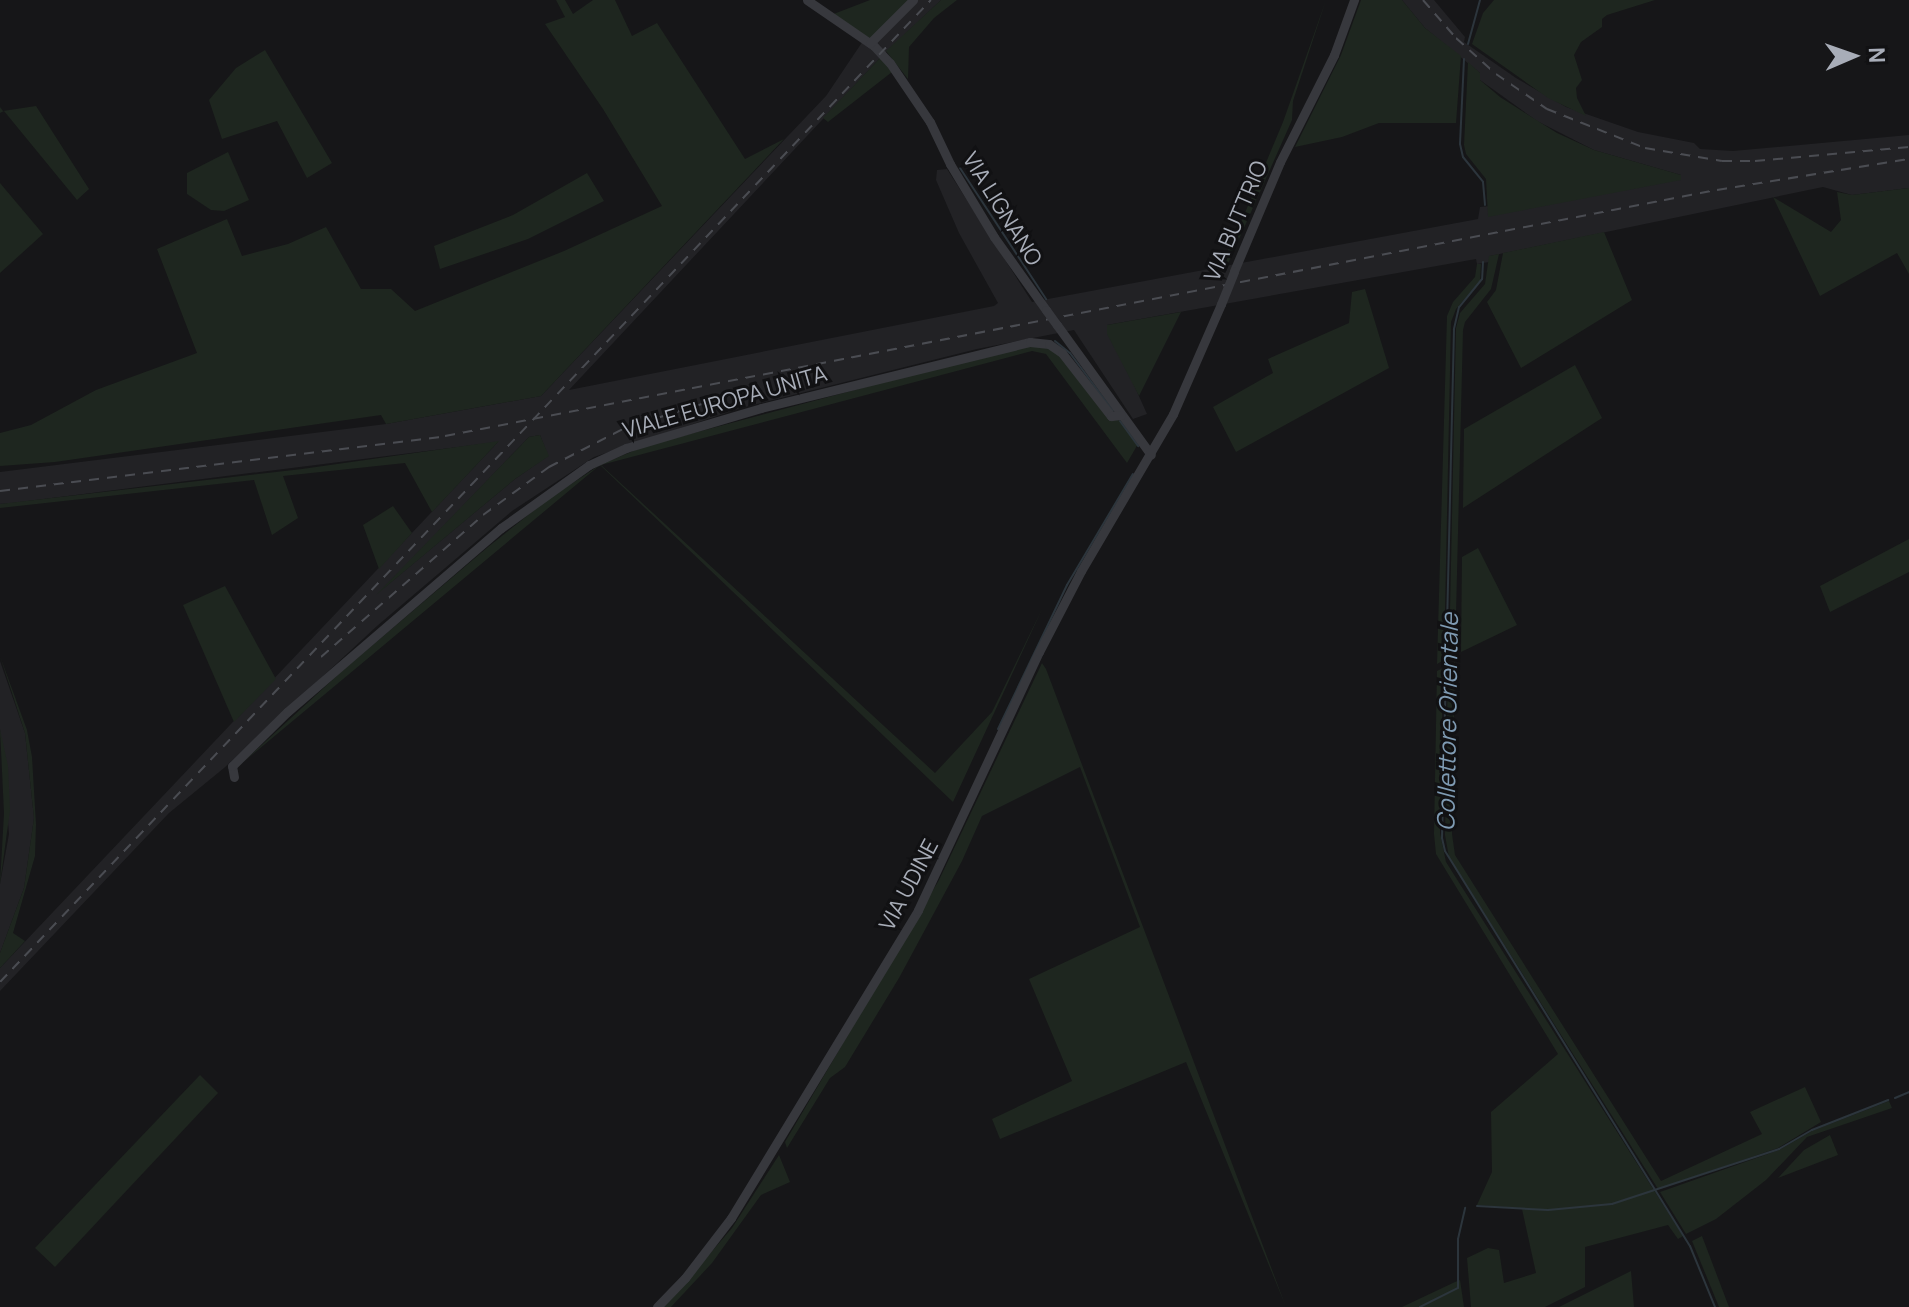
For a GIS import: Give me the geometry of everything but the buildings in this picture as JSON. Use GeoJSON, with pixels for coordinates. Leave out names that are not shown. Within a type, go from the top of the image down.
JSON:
{"type":"FeatureCollection","features":[{"type":"Feature","properties":{"kind":"street","name":"VIA LIGNANO"},"geometry":{"type":"LineString","coordinates":[[807,0],[887,58],[909,89],[994,237],[1151,455]]}},
{"type":"Feature","properties":{"kind":"street"},"geometry":{"type":"LineString","coordinates":[[870,43],[913,0]]}},
{"type":"Feature","properties":{"kind":"street","name":"VIA BUTTRIO"},"geometry":{"type":"LineString","coordinates":[[1151,455],[1221,304],[1280,162],[1334,55],[1354,0]]}},
{"type":"Feature","properties":{"kind":"street","name":"VIALE EUROPA UNITA"},"geometry":{"type":"LineString","coordinates":[[234,777],[232,766],[287,712],[489,538],[589,465],[626,448],[761,408],[1036,341],[1062,353],[1111,416],[1121,415]]}},
{"type":"Feature","properties":{"kind":"street","name":"VIA UDINE"},"geometry":{"type":"LineString","coordinates":[[657,1307],[685,1278],[731,1218],[918,910],[1039,652],[1081,571],[1151,455]]}},
{"type":"Feature","properties":{"kind":"shaded area"},"geometry":{"type":"Polygon","coordinates":[[[556,0],[565,0],[573,14],[593,0],[615,0],[632,36],[657,23],[745,159],[784,139],[541,396],[386,424],[381,415],[55,462],[0,466],[0,433],[31,425],[96,390],[197,353],[157,249],[227,219],[242,256],[288,244],[326,227],[361,289],[391,289],[415,311],[564,251],[662,206],[603,109],[545,24],[565,17],[556,0]]]}},
{"type":"Feature","properties":{"kind":"shaded area"},"geometry":{"type":"Polygon","coordinates":[[[870,0],[916,0],[876,42],[831,15],[870,0]]]}},
{"type":"Feature","properties":{"kind":"shaded area"},"geometry":{"type":"Polygon","coordinates":[[[916,0],[941,0],[881,57],[569,390],[994,306],[998,303],[959,233],[936,180],[937,170],[947,169],[1032,302],[1478,219],[1480,207],[1490,206],[1488,216],[1681,175],[1594,150],[1537,121],[1480,80],[1480,73],[1425,28],[1402,0],[1434,0],[1465,37],[1464,42],[1516,78],[1566,107],[1638,132],[1694,143],[1700,149],[1733,151],[1909,135],[1909,188],[1852,195],[1823,187],[1490,256],[1489,262],[1477,264],[1476,259],[1107,325],[1147,414],[1133,419],[1074,330],[977,349],[741,408],[594,457],[512,511],[377,626],[224,768],[169,813],[0,991],[0,968],[498,442],[0,504],[0,472],[386,424],[541,396],[826,96],[863,41],[916,0]],[[540,435],[529,437],[384,588],[515,479],[548,456],[540,435]]]}},
{"type":"Feature","properties":{"kind":"shaded area"},"geometry":{"type":"Polygon","coordinates":[[[941,0],[957,0],[934,18],[909,47],[908,79],[886,51],[941,0]]]}},
{"type":"Feature","properties":{"kind":"shaded area"},"geometry":{"type":"Polygon","coordinates":[[[1326,0],[1293,101],[1292,120],[1227,266],[1215,268],[1221,265],[1242,220],[1283,122],[1326,0]]]}},
{"type":"Feature","properties":{"kind":"shaded area"},"geometry":{"type":"Polygon","coordinates":[[[1361,0],[1402,0],[1425,28],[1461,56],[1456,123],[1379,123],[1342,137],[1295,147],[1341,55],[1361,0]]]}},
{"type":"Feature","properties":{"kind":"shaded area"},"geometry":{"type":"Polygon","coordinates":[[[1494,0],[1655,0],[1607,15],[1602,19],[1602,27],[1581,42],[1574,55],[1582,80],[1576,88],[1577,98],[1586,116],[1548,98],[1472,44],[1483,13],[1494,0]]]}},
{"type":"Feature","properties":{"kind":"shaded area"},"geometry":{"type":"Polygon","coordinates":[[[265,50],[332,163],[307,178],[277,121],[222,139],[209,100],[236,68],[265,50]]]}},
{"type":"Feature","properties":{"kind":"shaded area"},"geometry":{"type":"Polygon","coordinates":[[[881,57],[892,72],[828,122],[823,118],[881,57]]]}},
{"type":"Feature","properties":{"kind":"shaded area"},"geometry":{"type":"Polygon","coordinates":[[[1468,62],[1480,73],[1480,80],[1500,97],[1557,133],[1594,150],[1681,175],[1681,180],[1488,217],[1486,179],[1466,154],[1464,145],[1468,62]]]}},
{"type":"Feature","properties":{"kind":"shaded area"},"geometry":{"type":"Polygon","coordinates":[[[36,106],[89,189],[77,200],[4,111],[0,113],[0,107],[3,111],[36,106]]]}},
{"type":"Feature","properties":{"kind":"shaded area"},"geometry":{"type":"Polygon","coordinates":[[[228,152],[249,200],[224,211],[211,210],[187,194],[187,173],[228,152]]]}},
{"type":"Feature","properties":{"kind":"shaded area"},"geometry":{"type":"Polygon","coordinates":[[[587,173],[604,201],[528,239],[440,269],[434,246],[513,215],[587,173]]]}},
{"type":"Feature","properties":{"kind":"shaded area"},"geometry":{"type":"Polygon","coordinates":[[[0,183],[43,234],[0,273],[0,183]]]}},
{"type":"Feature","properties":{"kind":"shaded area"},"geometry":{"type":"Polygon","coordinates":[[[1909,188],[1909,274],[1897,253],[1820,296],[1773,197],[1831,232],[1841,220],[1837,192],[1852,195],[1909,188]]]}},
{"type":"Feature","properties":{"kind":"shaded area"},"geometry":{"type":"Polygon","coordinates":[[[1604,232],[1632,300],[1521,368],[1487,302],[1496,290],[1503,253],[1604,232]]]}},
{"type":"Feature","properties":{"kind":"shaded area"},"geometry":{"type":"Polygon","coordinates":[[[1499,254],[1491,289],[1465,322],[1463,330],[1455,655],[1449,658],[1456,328],[1460,313],[1485,284],[1489,256],[1499,254]]]}},
{"type":"Feature","properties":{"kind":"shaded area"},"geometry":{"type":"Polygon","coordinates":[[[1477,264],[1481,264],[1480,281],[1456,309],[1451,322],[1444,660],[1437,664],[1447,316],[1453,302],[1475,277],[1477,264]]]}},
{"type":"Feature","properties":{"kind":"shaded area"},"geometry":{"type":"Polygon","coordinates":[[[1365,289],[1389,368],[1236,452],[1213,407],[1273,373],[1268,359],[1349,323],[1352,292],[1365,289]]]}},
{"type":"Feature","properties":{"kind":"shaded area"},"geometry":{"type":"Polygon","coordinates":[[[1181,312],[1139,396],[1107,334],[1107,325],[1181,312]]]}},
{"type":"Feature","properties":{"kind":"shaded area"},"geometry":{"type":"Polygon","coordinates":[[[1033,346],[1047,347],[1066,361],[1108,418],[1122,421],[1138,444],[1127,463],[1046,354],[1032,351],[601,465],[935,773],[992,712],[1043,607],[953,802],[600,465],[645,446],[997,352],[1033,346]]]}},
{"type":"Feature","properties":{"kind":"shaded area"},"geometry":{"type":"Polygon","coordinates":[[[1575,365],[1602,418],[1463,508],[1464,429],[1575,365]]]}},
{"type":"Feature","properties":{"kind":"shaded area"},"geometry":{"type":"Polygon","coordinates":[[[540,435],[549,456],[515,479],[376,595],[529,437],[540,435]]]}},
{"type":"Feature","properties":{"kind":"shaded area"},"geometry":{"type":"Polygon","coordinates":[[[499,441],[432,512],[405,463],[283,476],[298,518],[272,535],[254,480],[0,508],[0,504],[302,469],[499,441]]]}},
{"type":"Feature","properties":{"kind":"shaded area"},"geometry":{"type":"Polygon","coordinates":[[[600,465],[241,764],[341,672],[488,547],[547,500],[600,465]]]}},
{"type":"Feature","properties":{"kind":"shaded area"},"geometry":{"type":"Polygon","coordinates":[[[393,506],[412,533],[379,569],[363,525],[393,506]]]}},
{"type":"Feature","properties":{"kind":"shaded area"},"geometry":{"type":"Polygon","coordinates":[[[1909,539],[1909,572],[1830,612],[1820,586],[1909,539]]]}},
{"type":"Feature","properties":{"kind":"shaded area"},"geometry":{"type":"Polygon","coordinates":[[[1478,548],[1517,625],[1461,652],[1462,557],[1478,548]]]}},
{"type":"Feature","properties":{"kind":"shaded area"},"geometry":{"type":"Polygon","coordinates":[[[225,586],[276,679],[234,722],[183,605],[225,586]]]}},
{"type":"Feature","properties":{"kind":"shaded area"},"geometry":{"type":"Polygon","coordinates":[[[0,656],[27,730],[32,757],[36,824],[35,856],[13,933],[25,941],[0,968],[0,953],[24,888],[34,818],[25,733],[0,656]]]}},
{"type":"Feature","properties":{"kind":"shaded area"},"geometry":{"type":"Polygon","coordinates":[[[0,661],[25,733],[34,818],[24,888],[0,953],[0,884],[9,834],[0,729],[0,661]]]}},
{"type":"Feature","properties":{"kind":"shaded area"},"geometry":{"type":"Polygon","coordinates":[[[1455,662],[1452,834],[1455,855],[1661,1181],[1762,1134],[1750,1112],[1805,1087],[1821,1122],[1778,1148],[1658,1189],[1449,857],[1445,835],[1448,666],[1455,662]]]}},
{"type":"Feature","properties":{"kind":"shaded area"},"geometry":{"type":"Polygon","coordinates":[[[1042,663],[1286,1307],[1186,1062],[1000,1139],[992,1119],[1072,1081],[1029,979],[1140,927],[1080,767],[982,816],[962,861],[899,978],[845,1067],[830,1078],[787,1148],[785,1142],[939,880],[1042,663]]]}},
{"type":"Feature","properties":{"kind":"shaded area"},"geometry":{"type":"Polygon","coordinates":[[[1443,668],[1440,833],[1446,862],[1683,1236],[1678,1239],[1668,1225],[1585,1247],[1585,1287],[1545,1307],[1471,1307],[1467,1258],[1488,1248],[1499,1250],[1504,1283],[1536,1273],[1522,1209],[1533,1209],[1477,1205],[1492,1172],[1491,1112],[1558,1054],[1436,854],[1437,671],[1443,668]]]}},
{"type":"Feature","properties":{"kind":"shaded area"},"geometry":{"type":"Polygon","coordinates":[[[0,729],[8,766],[10,810],[0,884],[4,813],[0,729]]]}},
{"type":"Feature","properties":{"kind":"shaded area"},"geometry":{"type":"Polygon","coordinates":[[[200,1075],[218,1093],[55,1267],[35,1248],[200,1075]]]}},
{"type":"Feature","properties":{"kind":"shaded area"},"geometry":{"type":"Polygon","coordinates":[[[1889,1101],[1892,1108],[1807,1137],[1766,1180],[1716,1219],[1686,1234],[1660,1192],[1779,1150],[1812,1131],[1889,1101]]]}},
{"type":"Feature","properties":{"kind":"shaded area"},"geometry":{"type":"Polygon","coordinates":[[[1830,1135],[1838,1155],[1778,1178],[1804,1150],[1830,1135]]]}},
{"type":"Feature","properties":{"kind":"shaded area"},"geometry":{"type":"Polygon","coordinates":[[[779,1155],[790,1182],[761,1195],[712,1263],[671,1307],[664,1307],[732,1228],[779,1155]]]}},
{"type":"Feature","properties":{"kind":"shaded area"},"geometry":{"type":"Polygon","coordinates":[[[1702,1236],[1729,1307],[1719,1307],[1692,1241],[1702,1236]]]}},
{"type":"Feature","properties":{"kind":"shaded area"},"geometry":{"type":"Polygon","coordinates":[[[1631,1271],[1634,1307],[1559,1307],[1631,1271]]]}},
{"type":"Feature","properties":{"kind":"shaded area"},"geometry":{"type":"Polygon","coordinates":[[[1460,1280],[1464,1307],[1402,1307],[1455,1282],[1460,1280]]]}},
{"type":"Feature","properties":{"kind":"waterway","name":"Collettore Orientale"},"geometry":{"type":"LineString","coordinates":[[1468,44],[1480,0]]}},
{"type":"Feature","properties":{"kind":"waterway","name":"Collettore Orientale"},"geometry":{"type":"LineString","coordinates":[[1464,59],[1460,144],[1463,157],[1483,182],[1485,205]]}},
{"type":"Feature","properties":{"kind":"waterway"},"geometry":{"type":"LineString","coordinates":[[960,168],[1046,299]]}},
{"type":"Feature","properties":{"kind":"waterway","name":"Collettore Orientale"},"geometry":{"type":"LineString","coordinates":[[1483,262],[1482,279],[1459,307],[1454,329],[1442,838],[1445,851],[1690,1246],[1715,1307]]}},
{"type":"Feature","properties":{"kind":"waterway"},"geometry":{"type":"LineString","coordinates":[[1055,341],[1070,353],[1113,411]]}},
{"type":"Feature","properties":{"kind":"waterway"},"geometry":{"type":"LineString","coordinates":[[1120,421],[1138,446]]}},
{"type":"Feature","properties":{"kind":"waterway"},"geometry":{"type":"LineString","coordinates":[[998,729],[1067,585],[1133,474]]}},
{"type":"Feature","properties":{"kind":"waterway"},"geometry":{"type":"LineString","coordinates":[[1895,1098],[1909,1092]]}},
{"type":"Feature","properties":{"kind":"waterway"},"geometry":{"type":"LineString","coordinates":[[1477,1206],[1548,1210],[1612,1204],[1779,1149],[1812,1130],[1888,1100]]}},
{"type":"Feature","properties":{"kind":"waterway"},"geometry":{"type":"LineString","coordinates":[[1420,1307],[1458,1288],[1458,1239],[1465,1208]]}},
{"type":"Feature","properties":{"kind":"railway"},"geometry":{"type":"LineString","coordinates":[[0,982],[931,0]]}},
{"type":"Feature","properties":{"kind":"railway"},"geometry":{"type":"LineString","coordinates":[[1423,0],[1456,38],[1496,74],[1547,109],[1645,148],[1722,161],[1755,161],[1909,147]]}},
{"type":"Feature","properties":{"kind":"railway"},"geometry":{"type":"LineString","coordinates":[[0,491],[445,436],[1717,190],[1909,159]]}},
{"type":"Feature","properties":{"kind":"railway"},"geometry":{"type":"LineString","coordinates":[[321,657],[483,515],[549,467],[625,428],[760,386]]}}]}
